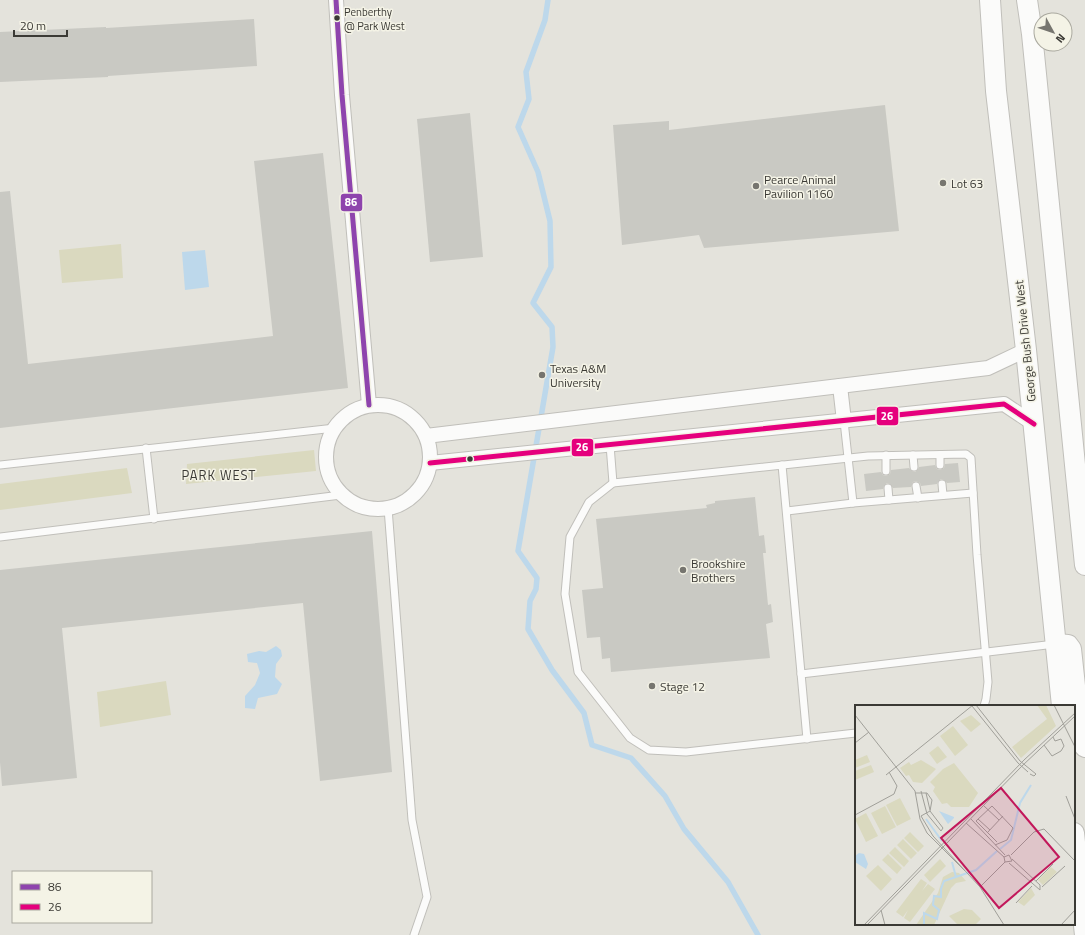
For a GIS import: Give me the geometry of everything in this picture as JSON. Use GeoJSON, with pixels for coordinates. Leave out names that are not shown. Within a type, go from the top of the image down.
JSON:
{"type":"FeatureCollection","features":[{"type":"Feature","properties":{"kind":"main road","name":"George Bush Drive West"},"geometry":{"type":"LineString","coordinates":[[990,0],[996,91],[1034,424],[1062,705]]}},
{"type":"Feature","properties":{"kind":"main road"},"geometry":{"type":"LineString","coordinates":[[1027,0],[1032,34],[1085,565]]}},
{"type":"Feature","properties":{"kind":"main road"},"geometry":{"type":"LineString","coordinates":[[1056,644],[1068,645],[1070,649],[1081,741],[1085,746]]}},
{"type":"Feature","properties":{"kind":"main road"},"geometry":{"type":"LineString","coordinates":[[1075,842],[1085,935]]}},
{"type":"Feature","properties":{"kind":"street"},"geometry":{"type":"LineString","coordinates":[[336,0],[342,95],[369,406]]}},
{"type":"Feature","properties":{"kind":"street"},"geometry":{"type":"LineString","coordinates":[[426,436],[988,368],[1026,350]]}},
{"type":"Feature","properties":{"kind":"street"},"geometry":{"type":"LineString","coordinates":[[840,386],[844,420]]}},
{"type":"Feature","properties":{"kind":"street"},"geometry":{"type":"LineString","coordinates":[[430,463],[1004,404],[1034,424]]}},
{"type":"Feature","properties":{"kind":"street"},"geometry":{"type":"LineString","coordinates":[[386,405],[403,411],[416,422],[426,436],[429,450],[430,463],[422,484],[408,500],[388,508],[372,509],[355,504],[341,495],[331,480],[326,463],[327,444],[335,428],[344,417],[356,410],[369,406],[386,405]]}},
{"type":"Feature","properties":{"kind":"lane"},"geometry":{"type":"LineString","coordinates":[[844,420],[853,504]]}},
{"type":"Feature","properties":{"kind":"lane"},"geometry":{"type":"LineString","coordinates":[[0,465],[335,428]]}},
{"type":"Feature","properties":{"kind":"lane"},"geometry":{"type":"LineString","coordinates":[[610,445],[613,483]]}},
{"type":"Feature","properties":{"kind":"lane"},"geometry":{"type":"LineString","coordinates":[[146,448],[154,519]]}},
{"type":"Feature","properties":{"kind":"lane"},"geometry":{"type":"LineString","coordinates":[[855,733],[686,752],[649,750],[630,738],[578,672],[565,594],[570,537],[589,502],[613,483],[848,458],[886,455],[966,454],[972,458],[977,555],[988,682],[984,705]]}},
{"type":"Feature","properties":{"kind":"lane"},"geometry":{"type":"LineString","coordinates":[[886,455],[886,471]]}},
{"type":"Feature","properties":{"kind":"lane"},"geometry":{"type":"LineString","coordinates":[[913,455],[914,467]]}},
{"type":"Feature","properties":{"kind":"lane"},"geometry":{"type":"LineString","coordinates":[[940,455],[940,465]]}},
{"type":"Feature","properties":{"kind":"lane"},"geometry":{"type":"LineString","coordinates":[[782,465],[807,739]]}},
{"type":"Feature","properties":{"kind":"lane"},"geometry":{"type":"LineString","coordinates":[[942,484],[944,495]]}},
{"type":"Feature","properties":{"kind":"lane"},"geometry":{"type":"LineString","coordinates":[[916,486],[918,498]]}},
{"type":"Feature","properties":{"kind":"lane"},"geometry":{"type":"LineString","coordinates":[[888,488],[889,500]]}},
{"type":"Feature","properties":{"kind":"lane"},"geometry":{"type":"LineString","coordinates":[[787,511],[973,493]]}},
{"type":"Feature","properties":{"kind":"lane"},"geometry":{"type":"LineString","coordinates":[[0,538],[341,495]]}},
{"type":"Feature","properties":{"kind":"lane"},"geometry":{"type":"LineString","coordinates":[[388,508],[412,820],[427,897],[414,935]]}},
{"type":"Feature","properties":{"kind":"lane"},"geometry":{"type":"LineString","coordinates":[[801,674],[1056,644]]}},
{"type":"Feature","properties":{"kind":"green space"},"geometry":{"type":"Polygon","coordinates":[[[121,244],[123,278],[62,283],[59,250],[121,244]]]}},
{"type":"Feature","properties":{"kind":"green space"},"geometry":{"type":"Polygon","coordinates":[[[314,450],[316,471],[186,484],[187,464],[314,450]]]}},
{"type":"Feature","properties":{"kind":"green space"},"geometry":{"type":"Polygon","coordinates":[[[127,468],[132,493],[0,510],[0,484],[127,468]]]}},
{"type":"Feature","properties":{"kind":"green space"},"geometry":{"type":"Polygon","coordinates":[[[166,681],[171,715],[100,727],[97,692],[166,681]]]}},
{"type":"Feature","properties":{"kind":"water"},"geometry":{"type":"Polygon","coordinates":[[[205,250],[209,287],[185,290],[182,252],[205,250]]]}},
{"type":"Feature","properties":{"kind":"water"},"geometry":{"type":"Polygon","coordinates":[[[276,646],[281,650],[282,656],[276,664],[275,677],[282,684],[277,694],[258,698],[255,709],[245,708],[245,696],[255,685],[260,673],[257,663],[248,662],[247,654],[259,651],[266,652],[276,646]]]}},
{"type":"Feature","properties":{"kind":"building"},"geometry":{"type":"Polygon","coordinates":[[[254,19],[257,66],[108,77],[0,82],[0,32],[106,28],[254,19]]]}},
{"type":"Feature","properties":{"kind":"building","name":"Pearce Animal Pavilion 1160"},"geometry":{"type":"Polygon","coordinates":[[[885,105],[899,231],[704,248],[699,235],[622,245],[613,125],[669,121],[669,130],[885,105]]]}},
{"type":"Feature","properties":{"kind":"building"},"geometry":{"type":"Polygon","coordinates":[[[470,113],[483,257],[430,262],[417,119],[470,113]]]}},
{"type":"Feature","properties":{"kind":"building"},"geometry":{"type":"Polygon","coordinates":[[[323,153],[348,388],[0,428],[0,192],[10,191],[28,364],[273,336],[254,161],[323,153]]]}},
{"type":"Feature","properties":{"kind":"building"},"geometry":{"type":"Polygon","coordinates":[[[958,463],[960,482],[947,483],[941,479],[937,484],[921,486],[920,483],[916,481],[913,482],[911,487],[893,488],[887,483],[883,489],[866,491],[864,474],[881,472],[886,476],[890,474],[891,470],[909,468],[915,472],[919,467],[935,465],[937,469],[940,470],[944,468],[945,464],[958,463]]]}},
{"type":"Feature","properties":{"kind":"building","name":"Brookshire Brothers"},"geometry":{"type":"Polygon","coordinates":[[[755,497],[759,536],[764,535],[766,553],[763,553],[768,605],[771,604],[773,622],[766,624],[770,658],[611,672],[610,658],[602,659],[600,637],[587,638],[582,590],[603,588],[596,519],[707,508],[706,505],[715,503],[715,501],[755,497]]]}},
{"type":"Feature","properties":{"kind":"building"},"geometry":{"type":"Polygon","coordinates":[[[372,531],[392,772],[320,781],[303,603],[62,628],[77,778],[2,786],[0,762],[0,570],[372,531]]]}},
{"type":"Feature","properties":{"kind":"waterway"},"geometry":{"type":"LineString","coordinates":[[548,0],[545,20],[526,72],[529,99],[518,127],[538,172],[550,221],[551,267],[533,303],[552,327],[553,347],[518,551],[537,578],[536,589],[530,601],[528,629],[552,670],[584,713],[592,745],[631,758],[665,796],[684,829],[728,882],[758,935]]}},
{"type":"Feature","properties":{"kind":"transit line","name":"86"},"geometry":{"type":"LineString","coordinates":[[336,0],[342,95],[369,405]]}},
{"type":"Feature","properties":{"kind":"transit line","name":"26"},"geometry":{"type":"LineString","coordinates":[[430,463],[1004,404],[1034,424]]}},
{"type":"Feature","properties":{"kind":"place","name":"Penberthy @ Park West"},"geometry":{"type":"Point","coordinates":[337,18]}},
{"type":"Feature","properties":{"kind":"place","name":"Lot 63"},"geometry":{"type":"Point","coordinates":[943,183]}},
{"type":"Feature","properties":{"kind":"place","name":"Pearce Animal Pavilion 1160"},"geometry":{"type":"Point","coordinates":[756,186]}},
{"type":"Feature","properties":{"kind":"place","name":"Texas A&M University"},"geometry":{"type":"Point","coordinates":[542,375]}},
{"type":"Feature","properties":{"kind":"place","name":"Brookshire Brothers"},"geometry":{"type":"Point","coordinates":[683,570]}},
{"type":"Feature","properties":{"kind":"place","name":"Stage 12"},"geometry":{"type":"Point","coordinates":[652,686]}},
{"type":"Feature","properties":{"kind":"district","name":"PARK WEST"},"geometry":{"type":"Point","coordinates":[219,475]}}]}
